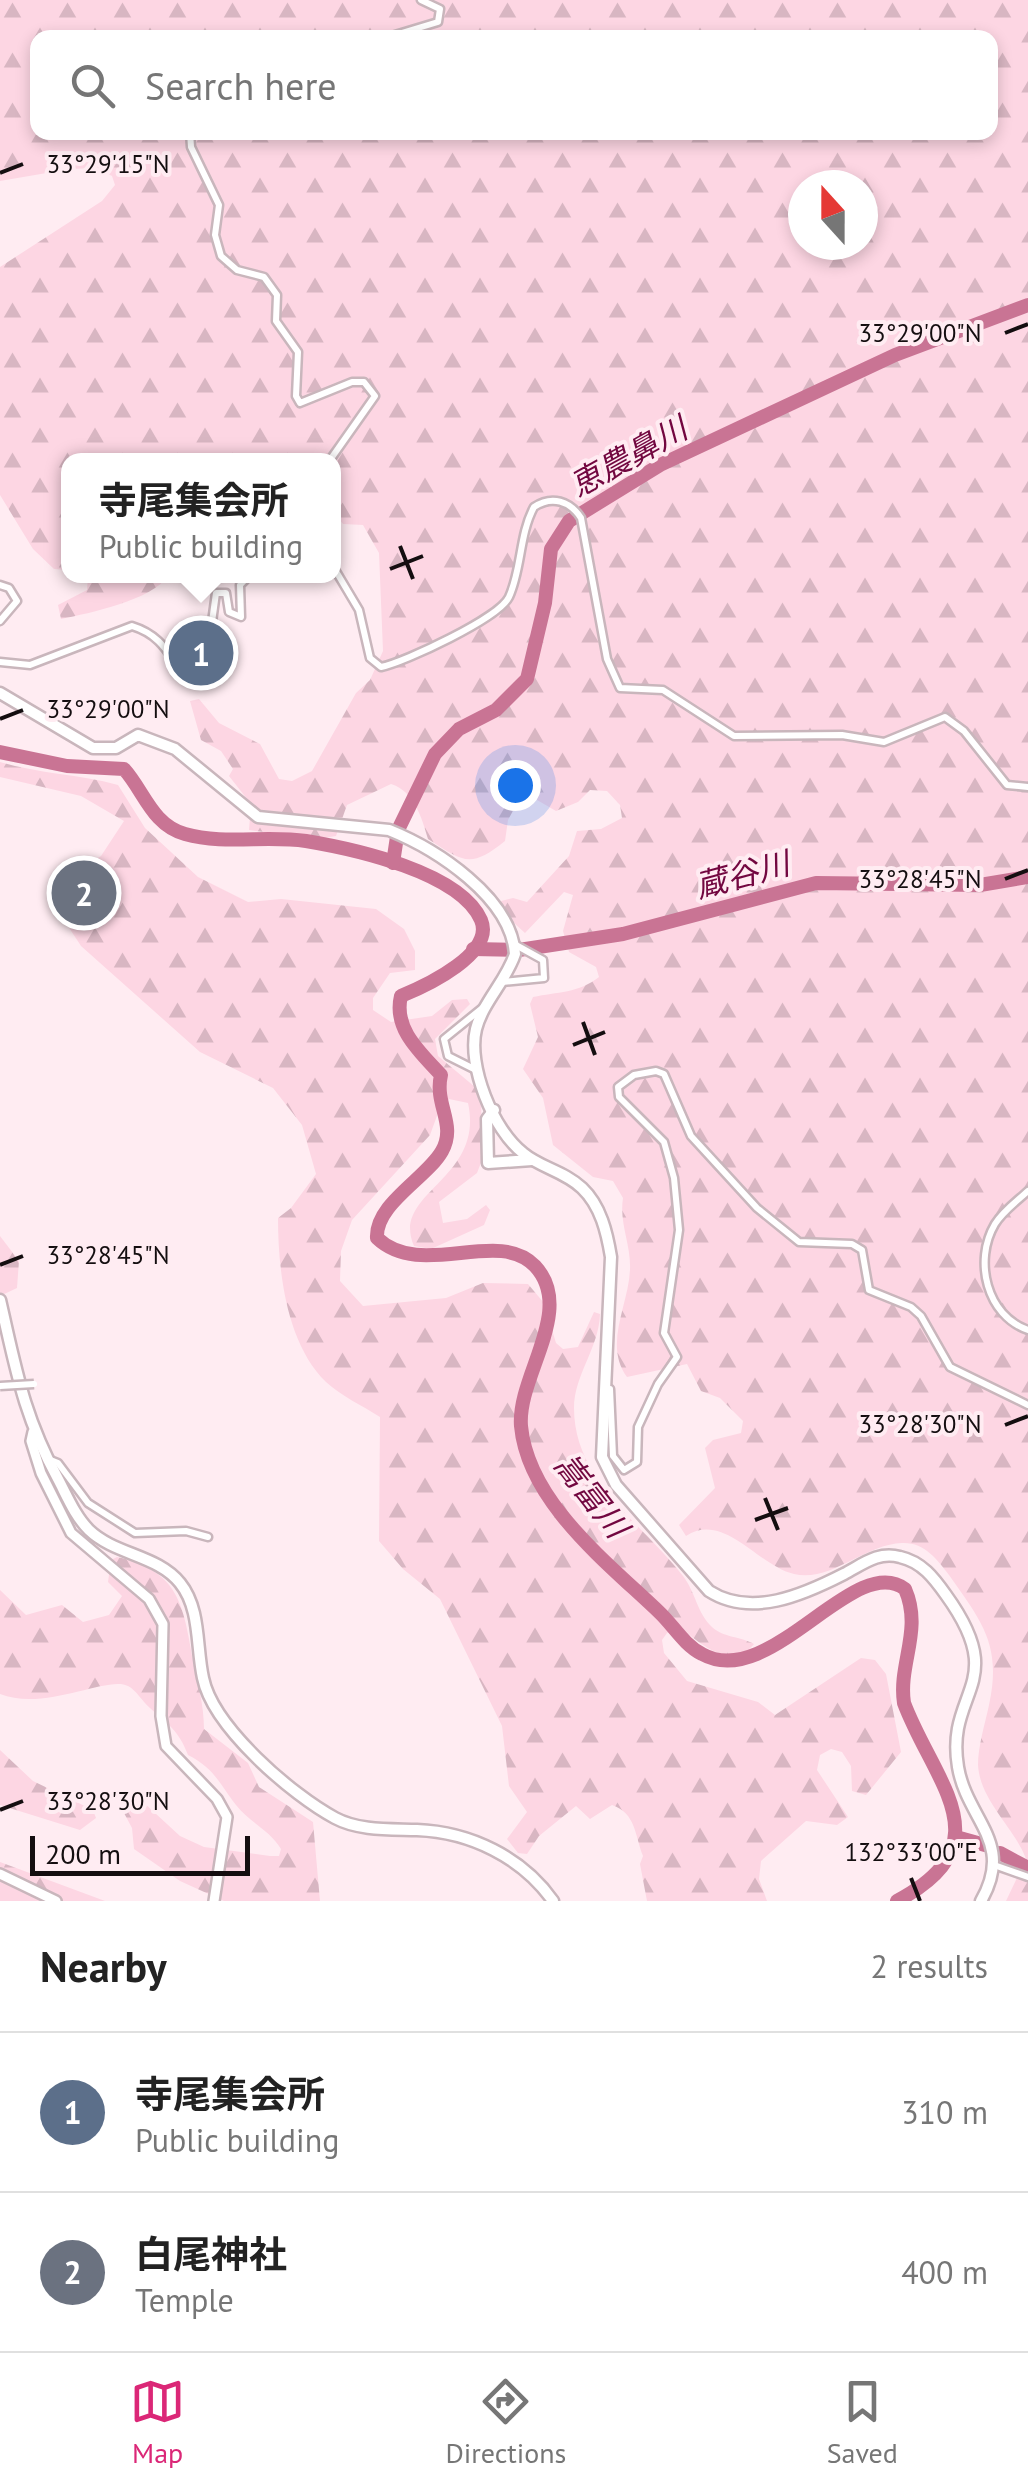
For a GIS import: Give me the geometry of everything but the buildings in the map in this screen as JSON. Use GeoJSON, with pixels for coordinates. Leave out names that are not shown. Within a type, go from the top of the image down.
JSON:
{"type":"FeatureCollection","features":[{"type":"Feature","properties":{"kind":"highway"},"geometry":{"type":"LineString","coordinates":[[0,693],[92,748],[116,748],[138,735],[175,749],[258,816],[388,830],[406,837],[449,863],[487,899],[514,944],[515,954],[487,1005],[474,1039],[479,1072],[509,1140],[533,1160],[562,1172],[584,1190],[607,1234],[611,1257],[601,1440],[607,1471],[698,1579],[724,1600],[760,1605],[830,1580],[880,1556],[914,1562],[932,1576],[973,1639],[975,1678],[959,1733],[958,1768],[991,1842],[994,1865],[981,1901]]}},
{"type":"Feature","properties":{"kind":"highway"},"geometry":{"type":"LineString","coordinates":[[494,1110],[487,1119],[488,1163],[533,1160]]}},
{"type":"Feature","properties":{"kind":"highway"},"geometry":{"type":"LineString","coordinates":[[0,1300],[17,1385],[33,1432],[88,1529],[104,1542],[166,1570],[180,1582],[195,1619],[210,1700],[226,1725],[290,1786],[340,1821],[430,1831],[491,1848],[524,1869],[553,1901]]}},
{"type":"Feature","properties":{"kind":"main road"},"geometry":{"type":"LineString","coordinates":[[33,1432],[31,1441],[41,1473],[71,1533],[149,1599],[164,1624],[161,1716],[166,1746],[217,1799],[226,1817],[214,1901]]}},
{"type":"Feature","properties":{"kind":"main road"},"geometry":{"type":"LineString","coordinates":[[0,1874],[56,1901]]}},
{"type":"Feature","properties":{"kind":"street"},"geometry":{"type":"LineString","coordinates":[[412,30],[438,22],[440,9],[421,0]]}},
{"type":"Feature","properties":{"kind":"street"},"geometry":{"type":"LineString","coordinates":[[191,140],[219,205],[215,234],[221,256],[237,270],[264,277],[277,294],[276,321],[298,352],[296,396],[300,403],[352,382],[364,382],[375,396],[335,453]]}},
{"type":"Feature","properties":{"kind":"street"},"geometry":{"type":"LineString","coordinates":[[341,580],[359,610],[370,658],[382,667],[401,663],[433,643],[468,631],[498,610],[509,598],[520,542],[534,507],[553,500],[566,503],[581,518],[607,659],[620,688],[663,690],[734,736],[842,734],[884,742],[944,717],[964,731],[1008,785],[1028,787]]}},
{"type":"Feature","properties":{"kind":"street"},"geometry":{"type":"LineString","coordinates":[[0,662],[30,665],[132,626],[162,642],[178,669],[189,675],[206,660],[216,660],[220,651],[211,629],[216,593],[226,592],[229,612],[240,617],[242,583]]}},
{"type":"Feature","properties":{"kind":"street"},"geometry":{"type":"LineString","coordinates":[[0,585],[16,594],[17,601],[0,621]]}},
{"type":"Feature","properties":{"kind":"street"},"geometry":{"type":"LineString","coordinates":[[502,982],[544,978],[543,960],[514,944]]}},
{"type":"Feature","properties":{"kind":"street"},"geometry":{"type":"LineString","coordinates":[[479,1072],[448,1056],[444,1040],[479,1007],[487,1005]]}},
{"type":"Feature","properties":{"kind":"street"},"geometry":{"type":"LineString","coordinates":[[604,1386],[610,1390],[613,1456],[618,1468],[631,1469],[637,1462],[636,1440],[646,1408],[678,1357],[664,1333],[679,1230],[674,1178],[664,1142],[619,1097],[624,1080],[656,1070],[664,1074],[691,1136],[756,1208],[799,1242],[852,1244],[862,1250],[869,1290],[911,1307],[921,1316],[950,1367],[1028,1405]]}},
{"type":"Feature","properties":{"kind":"street"},"geometry":{"type":"LineString","coordinates":[[1028,1191],[995,1224],[986,1268],[993,1302],[1003,1316],[1028,1330]]}},
{"type":"Feature","properties":{"kind":"street"},"geometry":{"type":"LineString","coordinates":[[0,1386],[34,1384]]}},
{"type":"Feature","properties":{"kind":"street"},"geometry":{"type":"LineString","coordinates":[[47,1458],[58,1463],[88,1502],[136,1533],[186,1531],[208,1537]]}},
{"type":"Feature","properties":{"kind":"street"},"geometry":{"type":"LineString","coordinates":[[994,1865],[1028,1877]]}},
{"type":"Feature","properties":{"kind":"green space"},"geometry":{"type":"Polygon","coordinates":[[[0,0],[1028,0],[1028,1901],[1006,1901],[1026,1859],[985,1791],[978,1765],[992,1684],[991,1650],[980,1621],[935,1558],[917,1545],[902,1543],[821,1573],[794,1574],[727,1535],[700,1530],[686,1536],[679,1525],[715,1488],[705,1448],[713,1440],[741,1433],[743,1421],[720,1398],[701,1391],[687,1364],[627,1377],[620,1364],[617,1338],[630,1269],[623,1198],[613,1181],[593,1177],[553,1145],[543,1098],[523,1069],[538,1037],[530,1004],[533,997],[576,989],[599,977],[596,967],[569,952],[563,931],[573,895],[564,892],[525,933],[504,914],[501,901],[513,898],[527,902],[569,856],[577,831],[601,829],[622,818],[620,805],[607,791],[590,790],[578,802],[556,811],[537,800],[520,798],[508,820],[505,841],[475,859],[459,857],[428,839],[411,799],[391,784],[347,805],[336,836],[318,839],[249,830],[251,804],[229,776],[233,769],[221,751],[201,740],[190,701],[199,699],[219,723],[260,744],[279,779],[292,781],[312,771],[356,693],[370,680],[383,651],[379,553],[363,525],[341,522],[341,453],[61,453],[61,570],[54,569],[33,549],[0,495],[0,267],[102,201],[115,185],[112,176],[96,168],[0,181],[0,0]]]}},
{"type":"Feature","properties":{"kind":"green space"},"geometry":{"type":"Polygon","coordinates":[[[88,583],[161,583],[135,599],[61,619],[58,605],[87,590],[88,583]]]}},
{"type":"Feature","properties":{"kind":"green space"},"geometry":{"type":"Polygon","coordinates":[[[0,762],[118,785],[145,828],[198,877],[248,902],[281,899],[376,909],[404,929],[415,951],[415,970],[390,973],[373,998],[373,1010],[391,1022],[432,1016],[452,1000],[467,999],[470,1004],[435,1039],[438,1056],[481,1092],[482,1160],[477,1173],[439,1202],[443,1223],[467,1219],[486,1205],[490,1210],[484,1225],[431,1249],[414,1246],[410,1228],[415,1212],[452,1168],[470,1129],[468,1103],[449,1099],[438,1113],[430,1135],[352,1220],[341,1251],[340,1281],[363,1306],[446,1298],[483,1283],[528,1284],[544,1303],[556,1343],[563,1349],[578,1347],[594,1312],[600,1314],[596,1338],[575,1396],[577,1434],[585,1458],[613,1500],[683,1576],[712,1627],[754,1644],[746,1652],[727,1655],[708,1648],[683,1629],[667,1633],[662,1640],[664,1653],[687,1681],[758,1702],[775,1715],[861,1658],[875,1660],[886,1674],[901,1752],[866,1795],[852,1791],[851,1766],[842,1752],[831,1749],[820,1755],[817,1770],[848,1817],[837,1825],[806,1821],[761,1861],[759,1879],[767,1901],[647,1901],[640,1864],[643,1856],[634,1826],[626,1814],[612,1805],[590,1819],[576,1806],[539,1836],[527,1854],[518,1853],[507,1839],[527,1812],[509,1786],[502,1726],[440,1599],[403,1569],[379,1541],[380,1417],[326,1382],[312,1366],[293,1327],[283,1282],[278,1218],[291,1208],[316,1174],[302,1125],[273,1088],[200,1052],[81,946],[62,917],[62,879],[101,856],[124,821],[81,796],[0,777],[0,762]]]}},
{"type":"Feature","properties":{"kind":"green space"},"geometry":{"type":"Polygon","coordinates":[[[0,1236],[19,1261],[17,1288],[0,1296],[0,1236]]]}},
{"type":"Feature","properties":{"kind":"green space"},"geometry":{"type":"Polygon","coordinates":[[[117,1557],[154,1571],[175,1594],[186,1623],[204,1729],[248,1763],[259,1787],[313,1822],[320,1901],[224,1901],[180,1881],[134,1849],[132,1828],[124,1813],[129,1806],[142,1801],[180,1836],[204,1847],[270,1856],[279,1856],[281,1849],[241,1811],[210,1771],[188,1755],[172,1728],[128,1686],[106,1685],[36,1699],[0,1694],[0,1590],[26,1615],[62,1605],[83,1622],[109,1615],[122,1596],[108,1582],[111,1560],[117,1557]]]}},
{"type":"Feature","properties":{"kind":"green space"},"geometry":{"type":"Polygon","coordinates":[[[0,1750],[33,1781],[93,1810],[96,1818],[80,1830],[0,1805],[0,1750]]]}},
{"type":"Feature","properties":{"kind":"green space"},"geometry":{"type":"Polygon","coordinates":[[[0,1862],[105,1901],[0,1901],[0,1862]]]}},
{"type":"Feature","properties":{"kind":"waterway","name":"恵農鼻川"},"geometry":{"type":"LineString","coordinates":[[393,863],[398,830],[435,754],[459,729],[496,710],[527,679],[545,603],[551,549],[569,521],[660,465],[895,355],[1028,305]]}},
{"type":"Feature","properties":{"kind":"waterway","name":"嵩富川"},"geometry":{"type":"LineString","coordinates":[[0,752],[67,766],[124,769],[156,815],[174,830],[215,839],[291,839],[351,850],[429,876],[469,903],[481,920],[483,932],[478,944],[456,966],[401,996],[405,1029],[441,1075],[440,1096],[447,1132],[435,1161],[384,1214],[377,1238],[395,1250],[415,1255],[501,1251],[519,1255],[535,1266],[546,1283],[550,1303],[548,1323],[522,1407],[521,1426],[538,1480],[595,1552],[702,1654],[728,1661],[755,1655],[861,1588],[884,1582],[905,1589],[912,1619],[904,1703],[944,1786],[953,1810],[955,1834],[948,1857],[930,1879],[897,1901]]}},
{"type":"Feature","properties":{"kind":"waterway","name":"蔵谷川"},"geometry":{"type":"LineString","coordinates":[[473,949],[519,950],[623,934],[816,883],[980,885],[1028,877]]}},
{"type":"Feature","properties":{"kind":"waterway"},"geometry":{"type":"LineString","coordinates":[[956,1837],[985,1845]]}},
{"type":"Feature","properties":{"kind":"waterway"},"geometry":{"type":"LineString","coordinates":[[1000,1853],[1028,1868]]}},
{"type":"Feature","properties":{"kind":"place","name":"寺尾集会所"},"geometry":{"type":"Point","coordinates":[201,653]}},
{"type":"Feature","properties":{"kind":"place","name":"白尾神社"},"geometry":{"type":"Point","coordinates":[84,893]}}]}
